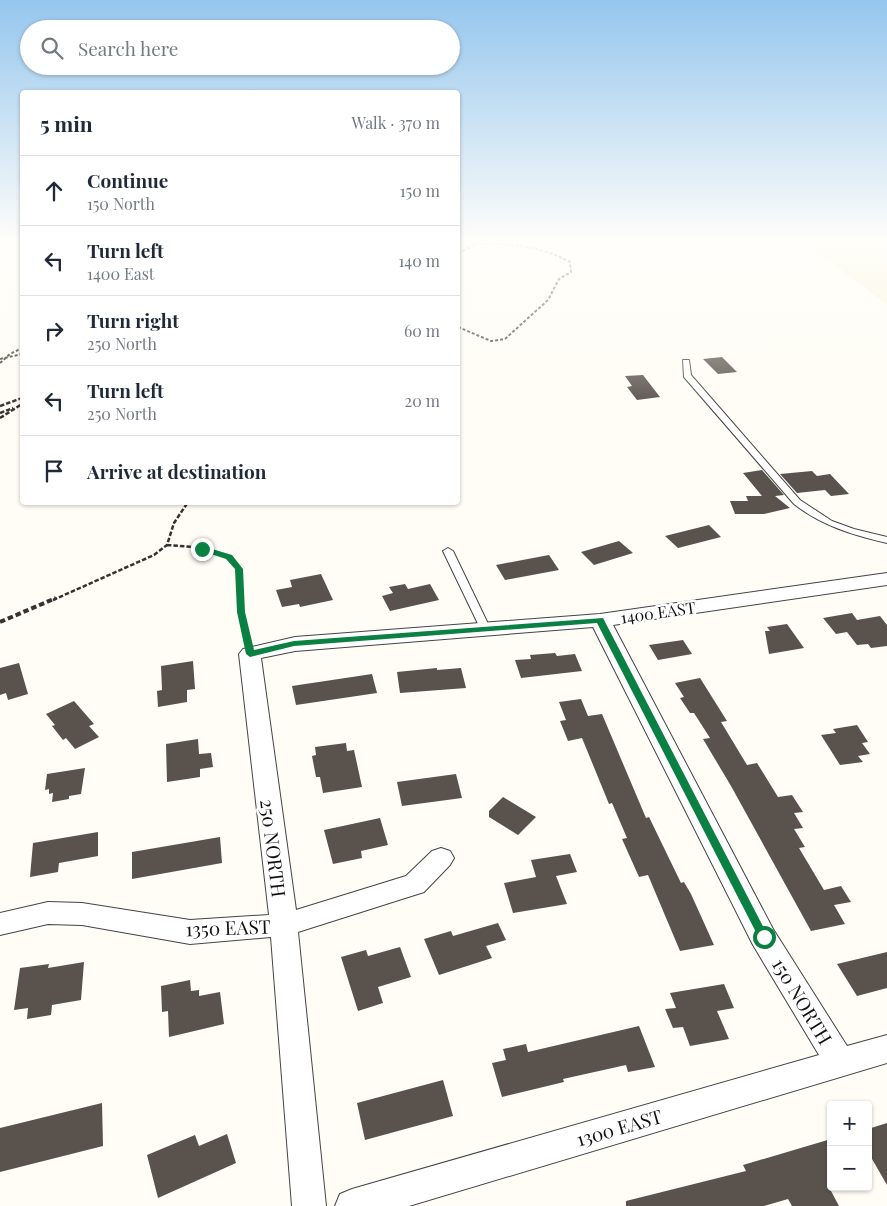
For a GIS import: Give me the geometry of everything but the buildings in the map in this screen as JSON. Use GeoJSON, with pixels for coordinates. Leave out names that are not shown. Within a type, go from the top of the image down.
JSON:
{"type":"FeatureCollection","features":[{"type":"Feature","properties":{"kind":"street","name":"1400 EAST"},"geometry":{"type":"LineString","coordinates":[[250,654],[294,644],[600,620],[887,580]]}},
{"type":"Feature","properties":{"kind":"street","name":"150 NORTH"},"geometry":{"type":"LineString","coordinates":[[600,620],[764,937],[840,1062]]}},
{"type":"Feature","properties":{"kind":"street","name":"250 NORTH"},"geometry":{"type":"LineString","coordinates":[[250,654],[284,925],[309,1206]]}},
{"type":"Feature","properties":{"kind":"street","name":"1350 EAST"},"geometry":{"type":"LineString","coordinates":[[0,924],[48,913],[82,914],[190,932],[284,925],[415,884],[441,858]]}},
{"type":"Feature","properties":{"kind":"street","name":"1300 EAST"},"geometry":{"type":"LineString","coordinates":[[352,1206],[887,1049]]}},
{"type":"Feature","properties":{"kind":"lane"},"geometry":{"type":"LineString","coordinates":[[686,362],[687,375],[797,502],[812,515],[829,524],[887,540]]}},
{"type":"Feature","properties":{"kind":"lane"},"geometry":{"type":"LineString","coordinates":[[448,551],[486,630]]}},
{"type":"Feature","properties":{"kind":"path"},"geometry":{"type":"LineString","coordinates":[[460,328],[487,342],[500,342],[508,339],[536,309],[550,297]]}},
{"type":"Feature","properties":{"kind":"path"},"geometry":{"type":"LineString","coordinates":[[0,363],[10,354],[20,349]]}},
{"type":"Feature","properties":{"kind":"path"},"geometry":{"type":"LineString","coordinates":[[0,359],[20,354]]}},
{"type":"Feature","properties":{"kind":"path"},"geometry":{"type":"LineString","coordinates":[[0,406],[20,399]]}},
{"type":"Feature","properties":{"kind":"path"},"geometry":{"type":"LineString","coordinates":[[0,413],[20,405]]}},
{"type":"Feature","properties":{"kind":"path"},"geometry":{"type":"LineString","coordinates":[[0,418],[20,405]]}},
{"type":"Feature","properties":{"kind":"path"},"geometry":{"type":"LineString","coordinates":[[0,622],[135,566],[154,555],[167,545],[174,523],[186,505]]}},
{"type":"Feature","properties":{"kind":"path"},"geometry":{"type":"LineString","coordinates":[[167,545],[202,549],[229,557],[239,569],[241,612],[250,654]]}},
{"type":"Feature","properties":{"kind":"shaded area"},"geometry":{"type":"Polygon","coordinates":[[[877,297],[887,297],[887,305],[877,297]]]}},
{"type":"Feature","properties":{"kind":"route"},"geometry":{"type":"LineString","coordinates":[[202,549],[229,557],[239,569],[241,612],[250,654],[294,644],[600,620],[764,937]]}}]}
